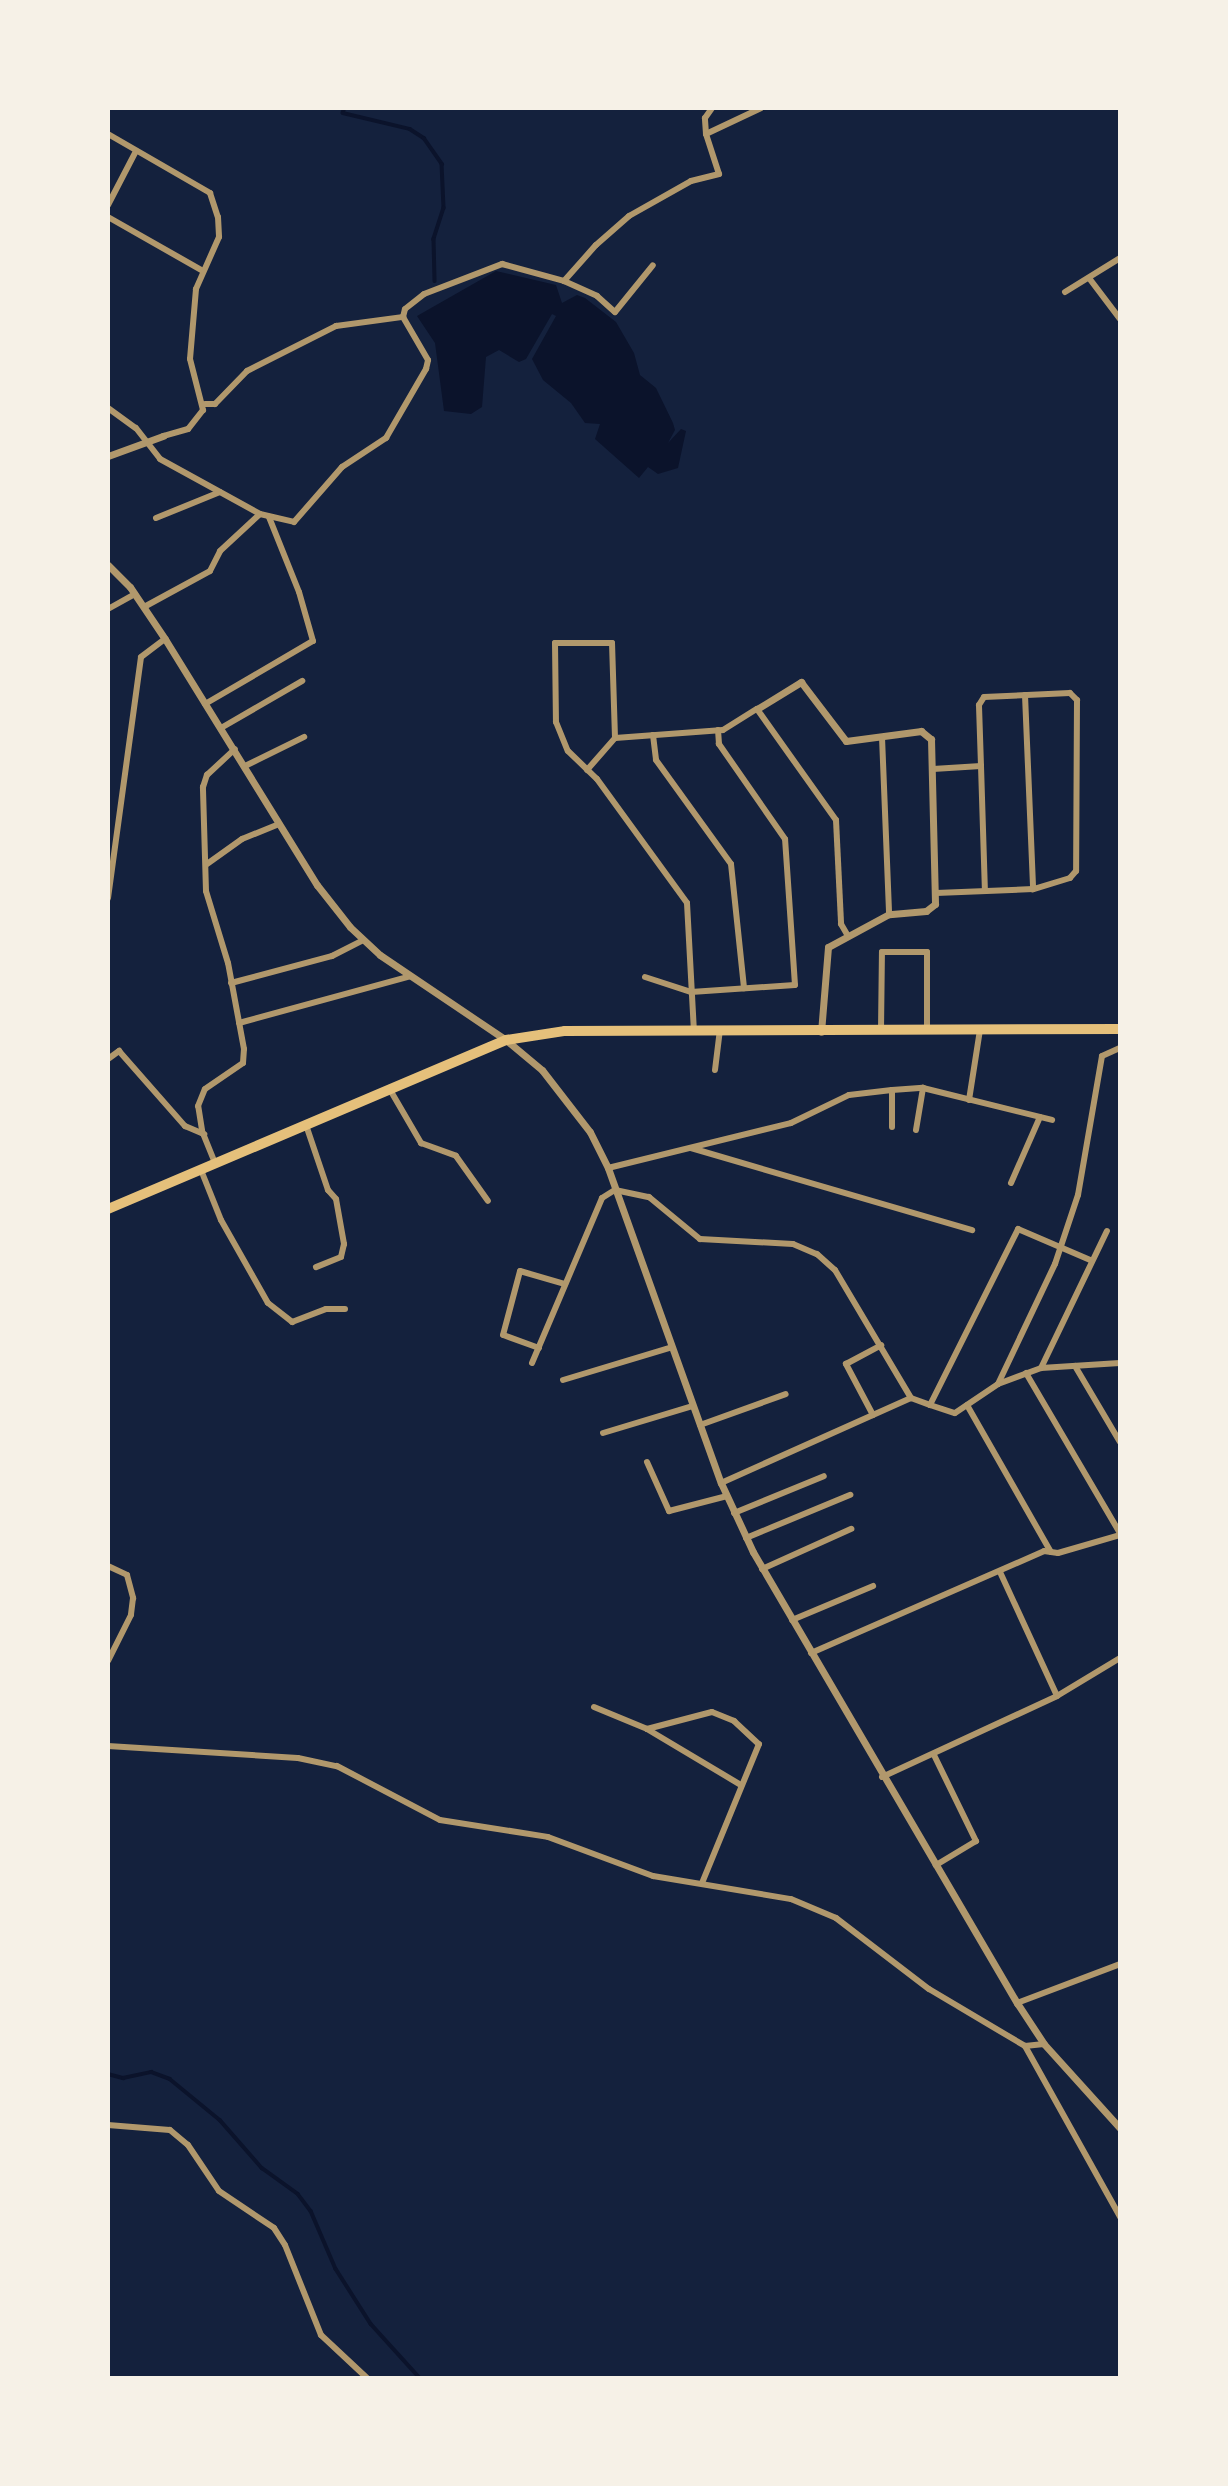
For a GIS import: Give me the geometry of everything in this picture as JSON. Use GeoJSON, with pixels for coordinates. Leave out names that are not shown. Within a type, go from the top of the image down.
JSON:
{"type":"FeatureCollection","features":[{"type":"Feature","properties":{"kind":"main road"},"geometry":{"type":"LineString","coordinates":[[108,1209],[506,1040],[565,1031],[1119,1030]]}},
{"type":"Feature","properties":{"kind":"street"},"geometry":{"type":"LineString","coordinates":[[564,281],[596,245],[629,216],[691,181],[719,174],[706,134],[705,118],[712,108]]}},
{"type":"Feature","properties":{"kind":"street"},"geometry":{"type":"LineString","coordinates":[[706,134],[761,108]]}},
{"type":"Feature","properties":{"kind":"street"},"geometry":{"type":"LineString","coordinates":[[108,456],[195,424],[205,404],[190,359],[197,289],[219,237],[210,193],[109,134]]}},
{"type":"Feature","properties":{"kind":"street"},"geometry":{"type":"LineString","coordinates":[[108,205],[136,151]]}},
{"type":"Feature","properties":{"kind":"street"},"geometry":{"type":"LineString","coordinates":[[108,217],[203,271]]}},
{"type":"Feature","properties":{"kind":"street"},"geometry":{"type":"LineString","coordinates":[[1065,292],[1119,258]]}},
{"type":"Feature","properties":{"kind":"street"},"geometry":{"type":"LineString","coordinates":[[108,408],[146,440],[160,459],[260,514],[300,520],[342,467],[386,438],[428,360],[403,317],[405,309],[424,294],[494,264],[564,281],[597,296],[615,312],[653,265]]}},
{"type":"Feature","properties":{"kind":"street"},"geometry":{"type":"LineString","coordinates":[[1088,278],[1119,319]]}},
{"type":"Feature","properties":{"kind":"street"},"geometry":{"type":"LineString","coordinates":[[205,404],[215,404],[247,371],[336,327],[403,317]]}},
{"type":"Feature","properties":{"kind":"street"},"geometry":{"type":"LineString","coordinates":[[156,518],[220,492]]}},
{"type":"Feature","properties":{"kind":"street"},"geometry":{"type":"LineString","coordinates":[[144,607],[210,571],[220,551],[260,514]]}},
{"type":"Feature","properties":{"kind":"street"},"geometry":{"type":"LineString","coordinates":[[205,704],[313,641],[299,592],[269,517]]}},
{"type":"Feature","properties":{"kind":"street"},"geometry":{"type":"LineString","coordinates":[[108,565],[135,594],[165,639],[317,885],[363,940],[506,1040],[566,1097],[607,1168],[721,1483],[762,1569],[1017,2003],[1044,2044],[1119,2128]]}},
{"type":"Feature","properties":{"kind":"street"},"geometry":{"type":"LineString","coordinates":[[108,609],[135,594]]}},
{"type":"Feature","properties":{"kind":"street"},"geometry":{"type":"LineString","coordinates":[[108,898],[141,657],[165,639]]}},
{"type":"Feature","properties":{"kind":"street"},"geometry":{"type":"LineString","coordinates":[[615,738],[612,643],[555,643],[556,722],[568,751],[587,769],[687,903],[694,1032]]}},
{"type":"Feature","properties":{"kind":"street"},"geometry":{"type":"LineString","coordinates":[[221,728],[302,681]]}},
{"type":"Feature","properties":{"kind":"street"},"geometry":{"type":"LineString","coordinates":[[587,769],[615,738],[718,730],[801,682],[842,739],[927,734],[933,769],[936,904],[926,911],[889,914],[825,952],[821,1032]]}},
{"type":"Feature","properties":{"kind":"street"},"geometry":{"type":"LineString","coordinates":[[936,892],[1033,889],[1070,878],[1076,872],[1077,700],[1070,693],[981,699],[985,890]]}},
{"type":"Feature","properties":{"kind":"street"},"geometry":{"type":"LineString","coordinates":[[1026,695],[1033,889]]}},
{"type":"Feature","properties":{"kind":"street"},"geometry":{"type":"LineString","coordinates":[[757,709],[836,820],[841,924],[848,936]]}},
{"type":"Feature","properties":{"kind":"street"},"geometry":{"type":"LineString","coordinates":[[645,977],[691,992],[795,985],[785,839],[719,744],[718,730]]}},
{"type":"Feature","properties":{"kind":"street"},"geometry":{"type":"LineString","coordinates":[[653,735],[656,760],[731,864],[744,988]]}},
{"type":"Feature","properties":{"kind":"street"},"geometry":{"type":"LineString","coordinates":[[245,766],[304,737]]}},
{"type":"Feature","properties":{"kind":"street"},"geometry":{"type":"LineString","coordinates":[[882,737],[889,914]]}},
{"type":"Feature","properties":{"kind":"street"},"geometry":{"type":"LineString","coordinates":[[215,1163],[204,1134],[198,1106],[205,1089],[243,1063],[231,983],[206,891],[203,787],[207,775],[234,749]]}},
{"type":"Feature","properties":{"kind":"street"},"geometry":{"type":"LineString","coordinates":[[933,769],[981,766]]}},
{"type":"Feature","properties":{"kind":"street"},"geometry":{"type":"LineString","coordinates":[[207,864],[242,839],[279,824]]}},
{"type":"Feature","properties":{"kind":"street"},"geometry":{"type":"LineString","coordinates":[[231,983],[332,956],[363,940]]}},
{"type":"Feature","properties":{"kind":"street"},"geometry":{"type":"LineString","coordinates":[[881,1031],[882,952],[927,952],[928,1031]]}},
{"type":"Feature","properties":{"kind":"street"},"geometry":{"type":"LineString","coordinates":[[239,1023],[411,976]]}},
{"type":"Feature","properties":{"kind":"street"},"geometry":{"type":"LineString","coordinates":[[969,1100],[980,1030]]}},
{"type":"Feature","properties":{"kind":"street"},"geometry":{"type":"LineString","coordinates":[[715,1070],[720,1032]]}},
{"type":"Feature","properties":{"kind":"street"},"geometry":{"type":"LineString","coordinates":[[998,1384],[1060,1245],[1077,1195],[1102,1056],[1119,1048]]}},
{"type":"Feature","properties":{"kind":"street"},"geometry":{"type":"LineString","coordinates":[[108,1059],[119,1051],[185,1126],[204,1134]]}},
{"type":"Feature","properties":{"kind":"street"},"geometry":{"type":"LineString","coordinates":[[389,1088],[421,1143],[456,1156],[488,1201]]}},
{"type":"Feature","properties":{"kind":"street"},"geometry":{"type":"LineString","coordinates":[[607,1168],[791,1123],[849,1095],[892,1090],[923,1088],[1052,1120]]}},
{"type":"Feature","properties":{"kind":"street"},"geometry":{"type":"LineString","coordinates":[[916,1130],[923,1088]]}},
{"type":"Feature","properties":{"kind":"street"},"geometry":{"type":"LineString","coordinates":[[892,1090],[892,1127]]}},
{"type":"Feature","properties":{"kind":"street"},"geometry":{"type":"LineString","coordinates":[[1011,1183],[1040,1117]]}},
{"type":"Feature","properties":{"kind":"street"},"geometry":{"type":"LineString","coordinates":[[306,1125],[328,1190],[336,1199],[345,1244],[341,1257],[316,1267]]}},
{"type":"Feature","properties":{"kind":"street"},"geometry":{"type":"LineString","coordinates":[[689,1148],[972,1230]]}},
{"type":"Feature","properties":{"kind":"street"},"geometry":{"type":"LineString","coordinates":[[201,1170],[221,1220],[268,1303],[292,1322],[327,1309],[345,1309]]}},
{"type":"Feature","properties":{"kind":"street"},"geometry":{"type":"LineString","coordinates":[[532,1363],[602,1198],[615,1190],[649,1197],[700,1239],[793,1244],[817,1254],[835,1270],[911,1398],[930,1405],[955,1413],[998,1384],[1041,1368],[1119,1363]]}},
{"type":"Feature","properties":{"kind":"street"},"geometry":{"type":"LineString","coordinates":[[930,1405],[1018,1229],[1090,1260]]}},
{"type":"Feature","properties":{"kind":"street"},"geometry":{"type":"LineString","coordinates":[[1041,1368],[1090,1260],[1107,1231]]}},
{"type":"Feature","properties":{"kind":"street"},"geometry":{"type":"LineString","coordinates":[[539,1348],[503,1335],[520,1272],[565,1284]]}},
{"type":"Feature","properties":{"kind":"street"},"geometry":{"type":"LineString","coordinates":[[873,1415],[846,1364],[881,1345]]}},
{"type":"Feature","properties":{"kind":"street"},"geometry":{"type":"LineString","coordinates":[[563,1380],[672,1347]]}},
{"type":"Feature","properties":{"kind":"street"},"geometry":{"type":"LineString","coordinates":[[1075,1366],[1119,1443]]}},
{"type":"Feature","properties":{"kind":"street"},"geometry":{"type":"LineString","coordinates":[[811,1653],[1044,1551],[1051,1552],[1119,1534],[1026,1373]]}},
{"type":"Feature","properties":{"kind":"street"},"geometry":{"type":"LineString","coordinates":[[700,1425],[786,1394]]}},
{"type":"Feature","properties":{"kind":"street"},"geometry":{"type":"LineString","coordinates":[[721,1483],[911,1398]]}},
{"type":"Feature","properties":{"kind":"street"},"geometry":{"type":"LineString","coordinates":[[967,1405],[1051,1552]]}},
{"type":"Feature","properties":{"kind":"street"},"geometry":{"type":"LineString","coordinates":[[603,1433],[693,1406]]}},
{"type":"Feature","properties":{"kind":"street"},"geometry":{"type":"LineString","coordinates":[[647,1462],[669,1511],[727,1496]]}},
{"type":"Feature","properties":{"kind":"street"},"geometry":{"type":"LineString","coordinates":[[734,1513],[824,1476]]}},
{"type":"Feature","properties":{"kind":"street"},"geometry":{"type":"LineString","coordinates":[[746,1538],[850,1495]]}},
{"type":"Feature","properties":{"kind":"street"},"geometry":{"type":"LineString","coordinates":[[762,1569],[851,1529]]}},
{"type":"Feature","properties":{"kind":"street"},"geometry":{"type":"LineString","coordinates":[[108,1566],[127,1574],[133,1598],[131,1615],[108,1661]]}},
{"type":"Feature","properties":{"kind":"street"},"geometry":{"type":"LineString","coordinates":[[1000,1572],[1057,1696]]}},
{"type":"Feature","properties":{"kind":"street"},"geometry":{"type":"LineString","coordinates":[[792,1620],[873,1586]]}},
{"type":"Feature","properties":{"kind":"street"},"geometry":{"type":"LineString","coordinates":[[883,1777],[1057,1696],[1119,1661]]}},
{"type":"Feature","properties":{"kind":"street"},"geometry":{"type":"LineString","coordinates":[[594,1707],[648,1729],[741,1785]]}},
{"type":"Feature","properties":{"kind":"street"},"geometry":{"type":"LineString","coordinates":[[648,1729],[712,1712],[734,1721],[758,1744],[702,1883]]}},
{"type":"Feature","properties":{"kind":"street"},"geometry":{"type":"LineString","coordinates":[[108,1746],[298,1758],[337,1766],[440,1820],[548,1837],[653,1876],[791,1899],[836,1918],[929,1989],[1025,2046],[1119,2217]]}},
{"type":"Feature","properties":{"kind":"street"},"geometry":{"type":"LineString","coordinates":[[934,1755],[976,1841],[936,1866]]}},
{"type":"Feature","properties":{"kind":"street"},"geometry":{"type":"LineString","coordinates":[[1017,2003],[1119,1964]]}},
{"type":"Feature","properties":{"kind":"street"},"geometry":{"type":"LineString","coordinates":[[1025,2046],[1044,2044]]}},
{"type":"Feature","properties":{"kind":"street"},"geometry":{"type":"LineString","coordinates":[[108,2125],[170,2130],[188,2145],[219,2191],[274,2228],[285,2245],[321,2335],[367,2378]]}},
{"type":"Feature","properties":{"kind":"water"},"geometry":{"type":"Polygon","coordinates":[[[496,271],[556,285],[562,303],[577,295],[616,322],[634,353],[640,375],[656,388],[673,423],[675,430],[668,443],[681,429],[686,431],[678,468],[658,474],[648,467],[639,478],[595,439],[600,424],[585,423],[571,403],[543,380],[532,359],[556,316],[552,314],[526,359],[519,362],[499,350],[486,357],[482,407],[471,414],[444,411],[435,343],[417,316],[496,271]]]}},
{"type":"Feature","properties":{"kind":"waterway"},"geometry":{"type":"LineString","coordinates":[[345,108],[343,113],[410,129],[424,138],[442,164],[444,208],[434,239],[435,281]]}},
{"type":"Feature","properties":{"kind":"waterway"},"geometry":{"type":"LineString","coordinates":[[108,2074],[123,2078],[151,2072],[170,2079],[220,2120],[262,2168],[298,2194],[311,2211],[336,2269],[371,2324],[420,2378]]}}]}
